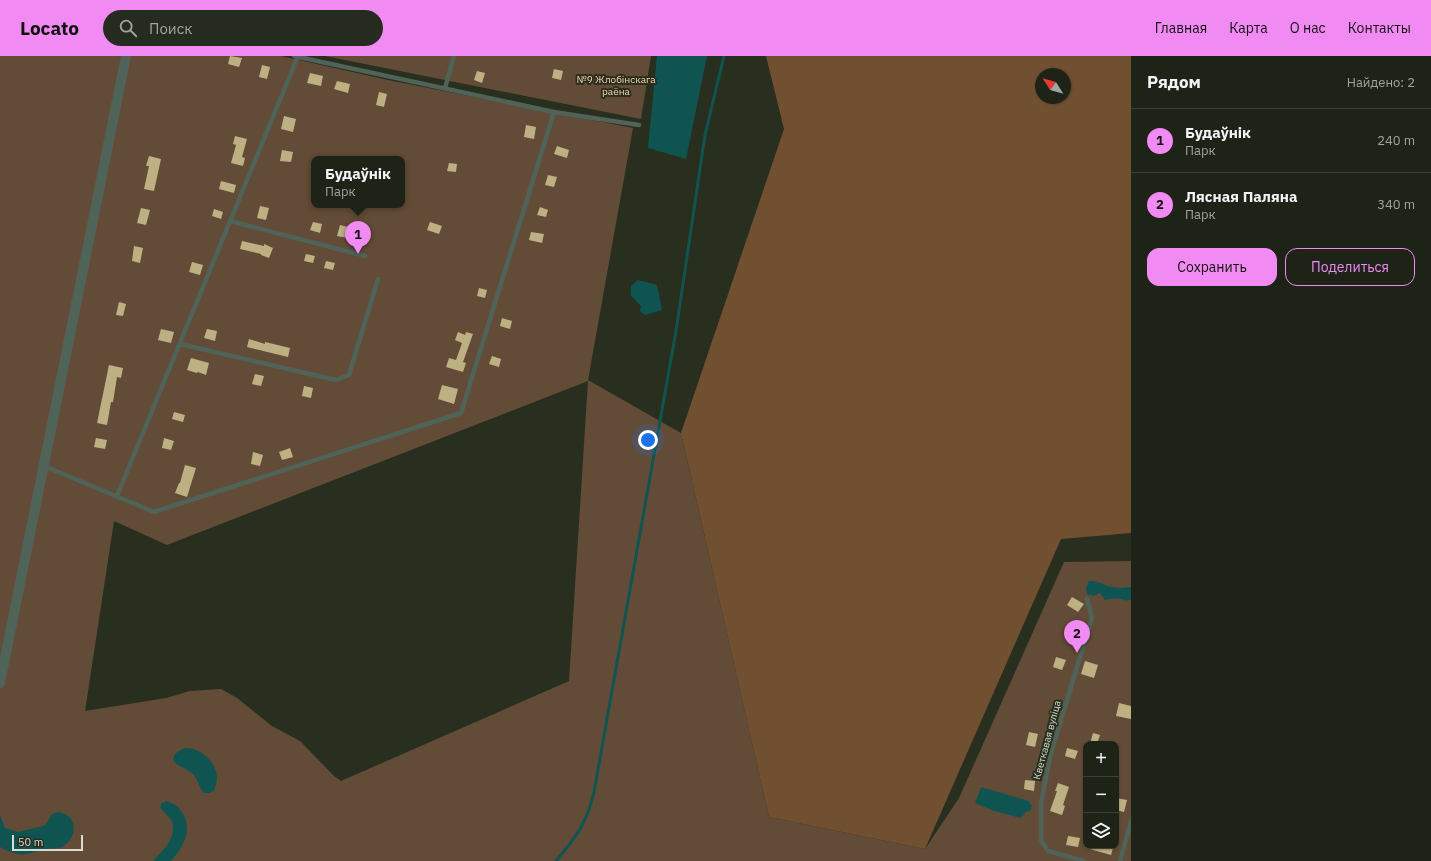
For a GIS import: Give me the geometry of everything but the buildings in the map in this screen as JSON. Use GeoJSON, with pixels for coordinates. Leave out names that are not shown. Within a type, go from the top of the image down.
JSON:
{"type":"FeatureCollection","features":[{"type":"Feature","properties":{"kind":"street"},"geometry":{"type":"LineString","coordinates":[[0,683],[126,56]]}},
{"type":"Feature","properties":{"kind":"lane"},"geometry":{"type":"LineString","coordinates":[[117,496],[296,56],[554,112],[639,124]]}},
{"type":"Feature","properties":{"kind":"lane"},"geometry":{"type":"LineString","coordinates":[[445,88],[454,56]]}},
{"type":"Feature","properties":{"kind":"lane"},"geometry":{"type":"LineString","coordinates":[[44,466],[154,512],[461,413],[554,112]]}},
{"type":"Feature","properties":{"kind":"lane"},"geometry":{"type":"LineString","coordinates":[[230,221],[365,256]]}},
{"type":"Feature","properties":{"kind":"lane"},"geometry":{"type":"LineString","coordinates":[[180,344],[336,380],[349,376],[378,279]]}},
{"type":"Feature","properties":{"kind":"lane","name":"Кветкавая вуліца"},"geometry":{"type":"LineString","coordinates":[[1084,861],[1048,851],[1041,840],[1041,803],[1051,753],[1092,618],[1087,599]]}},
{"type":"Feature","properties":{"kind":"lane"},"geometry":{"type":"LineString","coordinates":[[1120,861],[1131,821]]}},
{"type":"Feature","properties":{"kind":"green space"},"geometry":{"type":"Polygon","coordinates":[[[0,56],[281,56],[388,80],[633,128],[588,380],[681,433],[769,817],[925,849],[959,798],[1064,562],[1131,561],[1131,861],[0,861],[0,56]],[[588,381],[167,545],[114,521],[85,711],[166,698],[190,691],[221,689],[237,698],[272,726],[300,741],[334,776],[341,781],[569,681],[588,381]]]}},
{"type":"Feature","properties":{"kind":"green space","name":"№9 Жлобінскага раёна"},"geometry":{"type":"Polygon","coordinates":[[[325,56],[651,56],[641,119],[325,56]]]}},
{"type":"Feature","properties":{"kind":"shaded area"},"geometry":{"type":"Polygon","coordinates":[[[766,56],[1131,56],[1131,533],[1061,539],[925,849],[769,817],[681,433],[784,129],[766,56]]]}},
{"type":"Feature","properties":{"kind":"water"},"geometry":{"type":"Polygon","coordinates":[[[657,56],[707,56],[686,159],[648,148],[657,56]]]}},
{"type":"Feature","properties":{"kind":"water"},"geometry":{"type":"Polygon","coordinates":[[[638,280],[657,285],[662,310],[645,315],[640,311],[641,306],[631,296],[631,286],[638,280]]]}},
{"type":"Feature","properties":{"kind":"water"},"geometry":{"type":"Polygon","coordinates":[[[1089,581],[1113,587],[1131,587],[1131,600],[1105,600],[1100,593],[1094,596],[1087,594],[1086,588],[1089,581]]]}},
{"type":"Feature","properties":{"kind":"water"},"geometry":{"type":"Polygon","coordinates":[[[185,748],[191,748],[202,753],[211,761],[217,778],[214,791],[204,793],[192,773],[173,760],[177,752],[185,748]]]}},
{"type":"Feature","properties":{"kind":"water"},"geometry":{"type":"Polygon","coordinates":[[[981,787],[1029,801],[1032,805],[1031,810],[1026,812],[1021,818],[994,811],[975,803],[981,787]]]}},
{"type":"Feature","properties":{"kind":"water"},"geometry":{"type":"Polygon","coordinates":[[[166,801],[175,805],[182,812],[187,825],[186,838],[180,850],[171,861],[153,861],[171,839],[173,828],[172,822],[160,807],[162,803],[166,801]]]}},
{"type":"Feature","properties":{"kind":"water"},"geometry":{"type":"Polygon","coordinates":[[[58,812],[70,817],[74,827],[71,838],[62,847],[28,854],[18,854],[0,847],[0,815],[5,828],[18,832],[43,826],[47,823],[52,814],[58,812]]]}},
{"type":"Feature","properties":{"kind":"waterway"},"geometry":{"type":"LineString","coordinates":[[556,861],[580,829],[588,812],[594,792],[676,331],[705,135],[724,56]]}},
{"type":"Feature","properties":{"kind":"place","name":"Будаўнік"},"geometry":{"type":"Point","coordinates":[358,254]}},
{"type":"Feature","properties":{"kind":"place","name":"Лясная Паляна"},"geometry":{"type":"Point","coordinates":[1077,653]}}]}
